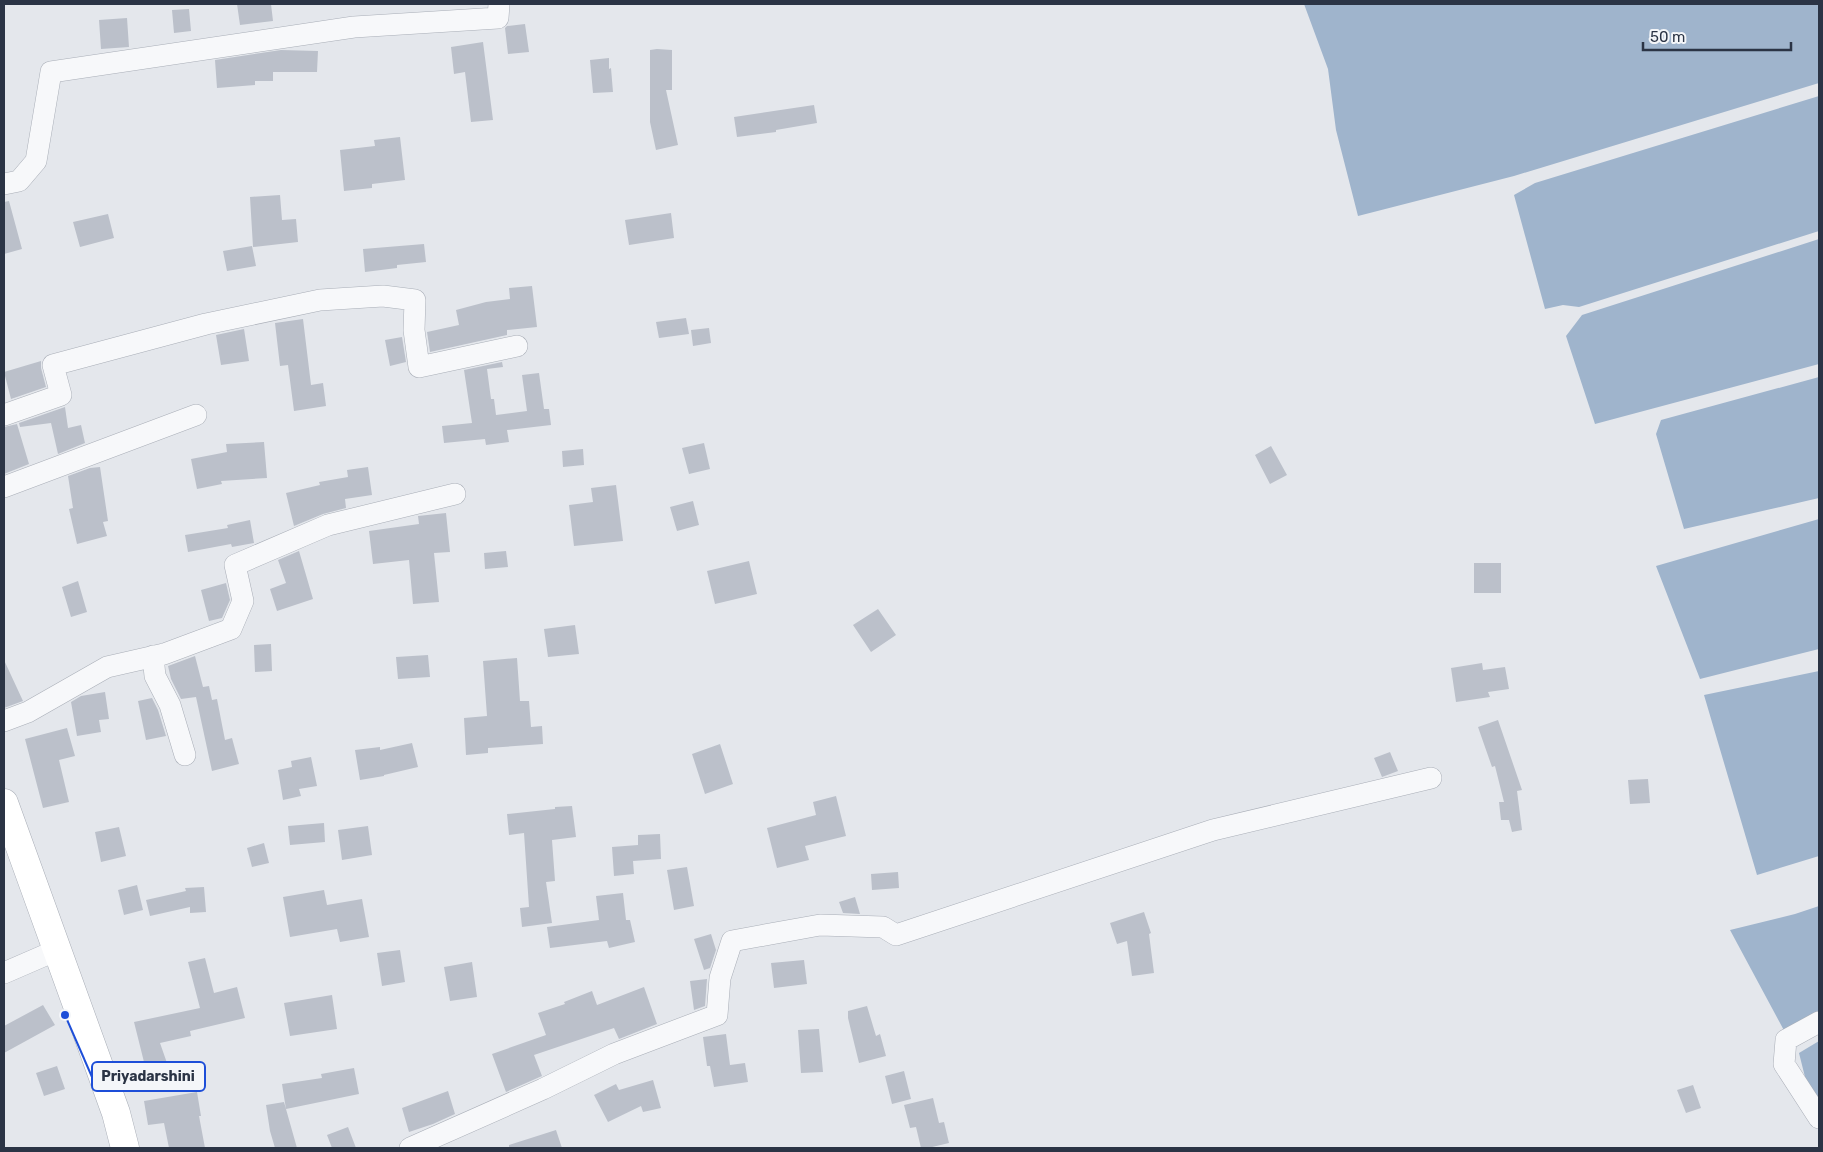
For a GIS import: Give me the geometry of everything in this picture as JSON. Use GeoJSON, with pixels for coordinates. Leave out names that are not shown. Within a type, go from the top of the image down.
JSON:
{"type":"FeatureCollection","features":[{"type":"Feature","properties":{"kind":"main road"},"geometry":{"type":"LineString","coordinates":[[4,803],[116,1113],[125,1148]]}},
{"type":"Feature","properties":{"kind":"street"},"geometry":{"type":"LineString","coordinates":[[4,184],[19,182],[36,161],[51,72],[354,27],[498,18],[499,4]]}},
{"type":"Feature","properties":{"kind":"street"},"geometry":{"type":"LineString","coordinates":[[4,415],[62,395],[52,365],[206,324],[320,300],[383,296],[415,300],[414,330],[419,367],[516,346]]}},
{"type":"Feature","properties":{"kind":"street"},"geometry":{"type":"LineString","coordinates":[[4,487],[196,415]]}},
{"type":"Feature","properties":{"kind":"street"},"geometry":{"type":"LineString","coordinates":[[4,721],[28,712],[107,667],[164,654],[231,629],[243,601],[236,565],[328,525],[456,494]]}},
{"type":"Feature","properties":{"kind":"street"},"geometry":{"type":"LineString","coordinates":[[153,656],[155,676],[170,705],[185,755]]}},
{"type":"Feature","properties":{"kind":"street"},"geometry":{"type":"LineString","coordinates":[[410,1148],[543,1089],[614,1054],[717,1015],[720,978],[732,941],[820,925],[883,927],[896,935],[1213,830],[1431,778]]}},
{"type":"Feature","properties":{"kind":"street"},"geometry":{"type":"LineString","coordinates":[[4,973],[57,950]]}},
{"type":"Feature","properties":{"kind":"street"},"geometry":{"type":"LineString","coordinates":[[1819,1022],[1786,1040],[1784,1064],[1819,1118]]}},
{"type":"Feature","properties":{"kind":"water"},"geometry":{"type":"Polygon","coordinates":[[[1304,4],[1819,4],[1819,83],[1514,176],[1358,216],[1336,130],[1328,69],[1304,4]]]}},
{"type":"Feature","properties":{"kind":"water"},"geometry":{"type":"Polygon","coordinates":[[[1819,96],[1819,231],[1579,307],[1563,305],[1545,309],[1514,195],[1535,183],[1819,96]]]}},
{"type":"Feature","properties":{"kind":"water"},"geometry":{"type":"Polygon","coordinates":[[[1819,239],[1819,364],[1595,424],[1566,336],[1582,315],[1819,239]]]}},
{"type":"Feature","properties":{"kind":"water"},"geometry":{"type":"Polygon","coordinates":[[[1819,377],[1819,498],[1684,529],[1656,434],[1661,420],[1819,377]]]}},
{"type":"Feature","properties":{"kind":"water"},"geometry":{"type":"Polygon","coordinates":[[[1819,519],[1819,649],[1700,679],[1656,566],[1819,519]]]}},
{"type":"Feature","properties":{"kind":"water"},"geometry":{"type":"Polygon","coordinates":[[[1819,671],[1819,856],[1757,875],[1704,695],[1819,671]]]}},
{"type":"Feature","properties":{"kind":"water"},"geometry":{"type":"Polygon","coordinates":[[[1819,906],[1819,1019],[1787,1036],[1730,930],[1819,906]]]}},
{"type":"Feature","properties":{"kind":"water"},"geometry":{"type":"Polygon","coordinates":[[[1819,1041],[1819,1113],[1806,1081],[1799,1053],[1819,1041]]]}},
{"type":"Feature","properties":{"kind":"building"},"geometry":{"type":"Polygon","coordinates":[[[237,4],[271,4],[273,21],[240,25],[237,4]]]}},
{"type":"Feature","properties":{"kind":"building"},"geometry":{"type":"Polygon","coordinates":[[[189,9],[191,31],[174,33],[172,10],[189,9]]]}},
{"type":"Feature","properties":{"kind":"building"},"geometry":{"type":"Polygon","coordinates":[[[127,18],[129,47],[101,49],[99,20],[127,18]]]}},
{"type":"Feature","properties":{"kind":"building"},"geometry":{"type":"Polygon","coordinates":[[[525,24],[529,52],[508,54],[505,28],[507,26],[525,24]]]}},
{"type":"Feature","properties":{"kind":"building"},"geometry":{"type":"Polygon","coordinates":[[[483,42],[493,120],[471,122],[465,72],[454,74],[451,47],[483,42]]]}},
{"type":"Feature","properties":{"kind":"building"},"geometry":{"type":"Polygon","coordinates":[[[281,50],[318,51],[317,72],[273,72],[273,81],[255,81],[255,85],[217,88],[215,60],[281,50]]]}},
{"type":"Feature","properties":{"kind":"building"},"geometry":{"type":"Polygon","coordinates":[[[650,50],[672,50],[672,90],[666,90],[678,145],[656,150],[650,122],[650,50]]]}},
{"type":"Feature","properties":{"kind":"building"},"geometry":{"type":"Polygon","coordinates":[[[609,58],[613,92],[593,93],[590,60],[609,58]]]}},
{"type":"Feature","properties":{"kind":"building"},"geometry":{"type":"Polygon","coordinates":[[[814,105],[817,123],[776,130],[776,132],[737,137],[734,117],[814,105]]]}},
{"type":"Feature","properties":{"kind":"building"},"geometry":{"type":"Polygon","coordinates":[[[400,137],[405,180],[372,184],[372,188],[344,191],[340,150],[375,146],[374,140],[400,137]]]}},
{"type":"Feature","properties":{"kind":"building"},"geometry":{"type":"Polygon","coordinates":[[[280,195],[282,220],[296,219],[298,242],[253,247],[250,197],[280,195]]]}},
{"type":"Feature","properties":{"kind":"building"},"geometry":{"type":"Polygon","coordinates":[[[9,201],[22,249],[4,254],[4,202],[9,201]]]}},
{"type":"Feature","properties":{"kind":"building"},"geometry":{"type":"Polygon","coordinates":[[[671,213],[674,238],[629,245],[625,220],[671,213]]]}},
{"type":"Feature","properties":{"kind":"building"},"geometry":{"type":"Polygon","coordinates":[[[108,214],[114,238],[80,247],[73,222],[108,214]]]}},
{"type":"Feature","properties":{"kind":"building"},"geometry":{"type":"Polygon","coordinates":[[[424,244],[426,262],[397,265],[397,268],[365,272],[363,249],[424,244]]]}},
{"type":"Feature","properties":{"kind":"building"},"geometry":{"type":"Polygon","coordinates":[[[252,246],[256,266],[227,271],[223,251],[252,246]]]}},
{"type":"Feature","properties":{"kind":"building"},"geometry":{"type":"Polygon","coordinates":[[[532,286],[537,327],[507,330],[507,335],[430,352],[427,332],[459,325],[456,310],[486,302],[510,299],[509,288],[532,286]]]}},
{"type":"Feature","properties":{"kind":"building"},"geometry":{"type":"Polygon","coordinates":[[[686,318],[689,334],[659,338],[656,322],[686,318]]]}},
{"type":"Feature","properties":{"kind":"building"},"geometry":{"type":"Polygon","coordinates":[[[303,319],[311,385],[323,383],[326,406],[294,411],[288,365],[280,366],[275,323],[303,319]]]}},
{"type":"Feature","properties":{"kind":"building"},"geometry":{"type":"Polygon","coordinates":[[[709,328],[711,343],[693,346],[691,330],[709,328]]]}},
{"type":"Feature","properties":{"kind":"building"},"geometry":{"type":"Polygon","coordinates":[[[244,329],[249,361],[221,365],[216,335],[244,329]]]}},
{"type":"Feature","properties":{"kind":"building"},"geometry":{"type":"Polygon","coordinates":[[[402,337],[406,362],[390,366],[385,340],[402,337]]]}},
{"type":"Feature","properties":{"kind":"building"},"geometry":{"type":"Polygon","coordinates":[[[41,361],[46,387],[11,399],[4,372],[41,361]]]}},
{"type":"Feature","properties":{"kind":"building"},"geometry":{"type":"Polygon","coordinates":[[[502,362],[503,367],[487,369],[491,399],[494,399],[496,415],[527,411],[522,375],[539,373],[544,409],[549,409],[551,425],[507,430],[509,442],[486,445],[485,439],[444,443],[442,426],[472,423],[464,370],[502,362]]]}},
{"type":"Feature","properties":{"kind":"building"},"geometry":{"type":"Polygon","coordinates":[[[65,407],[68,428],[81,425],[85,443],[58,454],[51,423],[20,427],[19,423],[65,407]]]}},
{"type":"Feature","properties":{"kind":"building"},"geometry":{"type":"Polygon","coordinates":[[[17,424],[29,464],[4,474],[4,427],[17,424]]]}},
{"type":"Feature","properties":{"kind":"building"},"geometry":{"type":"Polygon","coordinates":[[[264,442],[267,478],[221,481],[222,484],[197,489],[191,459],[227,452],[226,444],[264,442]]]}},
{"type":"Feature","properties":{"kind":"building"},"geometry":{"type":"Polygon","coordinates":[[[704,443],[710,469],[689,474],[682,448],[704,443]]]}},
{"type":"Feature","properties":{"kind":"building"},"geometry":{"type":"Polygon","coordinates":[[[1271,446],[1287,475],[1270,484],[1255,455],[1271,446]]]}},
{"type":"Feature","properties":{"kind":"building"},"geometry":{"type":"Polygon","coordinates":[[[583,449],[584,465],[563,467],[562,451],[583,449]]]}},
{"type":"Feature","properties":{"kind":"building"},"geometry":{"type":"Polygon","coordinates":[[[100,467],[108,521],[103,522],[107,536],[77,544],[69,509],[73,508],[68,476],[90,468],[100,467]]]}},
{"type":"Feature","properties":{"kind":"building"},"geometry":{"type":"Polygon","coordinates":[[[368,467],[372,495],[345,499],[346,508],[323,514],[294,526],[286,493],[320,485],[319,482],[348,477],[347,470],[368,467]]]}},
{"type":"Feature","properties":{"kind":"building"},"geometry":{"type":"Polygon","coordinates":[[[616,485],[623,541],[574,546],[569,505],[593,502],[591,488],[616,485]]]}},
{"type":"Feature","properties":{"kind":"building"},"geometry":{"type":"Polygon","coordinates":[[[693,501],[699,525],[677,531],[670,507],[693,501]]]}},
{"type":"Feature","properties":{"kind":"building"},"geometry":{"type":"Polygon","coordinates":[[[446,513],[450,552],[434,553],[439,602],[413,604],[409,560],[373,564],[369,531],[419,524],[418,516],[446,513]]]}},
{"type":"Feature","properties":{"kind":"building"},"geometry":{"type":"Polygon","coordinates":[[[250,520],[254,543],[232,547],[231,544],[188,552],[185,535],[228,528],[227,525],[250,520]]]}},
{"type":"Feature","properties":{"kind":"building"},"geometry":{"type":"Polygon","coordinates":[[[299,551],[313,599],[277,611],[270,589],[286,583],[278,560],[299,551]]]}},
{"type":"Feature","properties":{"kind":"building"},"geometry":{"type":"Polygon","coordinates":[[[506,551],[508,567],[485,569],[484,553],[506,551]]]}},
{"type":"Feature","properties":{"kind":"building"},"geometry":{"type":"Polygon","coordinates":[[[749,561],[757,594],[715,604],[707,571],[749,561]]]}},
{"type":"Feature","properties":{"kind":"building"},"geometry":{"type":"Polygon","coordinates":[[[1474,563],[1501,563],[1501,593],[1474,593],[1474,563]]]}},
{"type":"Feature","properties":{"kind":"building"},"geometry":{"type":"Polygon","coordinates":[[[78,581],[87,612],[71,617],[62,587],[78,581]]]}},
{"type":"Feature","properties":{"kind":"building"},"geometry":{"type":"Polygon","coordinates":[[[226,583],[230,600],[222,618],[209,621],[201,590],[226,583]]]}},
{"type":"Feature","properties":{"kind":"building"},"geometry":{"type":"Polygon","coordinates":[[[878,609],[896,635],[871,652],[853,625],[878,609]]]}},
{"type":"Feature","properties":{"kind":"building"},"geometry":{"type":"Polygon","coordinates":[[[575,625],[579,654],[548,657],[544,629],[575,625]]]}},
{"type":"Feature","properties":{"kind":"building"},"geometry":{"type":"Polygon","coordinates":[[[271,644],[272,671],[255,672],[254,645],[271,644]]]}},
{"type":"Feature","properties":{"kind":"building"},"geometry":{"type":"Polygon","coordinates":[[[428,655],[430,677],[398,679],[396,657],[428,655]]]}},
{"type":"Feature","properties":{"kind":"building"},"geometry":{"type":"Polygon","coordinates":[[[195,656],[203,687],[209,686],[212,700],[217,699],[225,740],[232,738],[239,764],[212,771],[196,697],[181,699],[171,679],[168,666],[195,656]]]}},
{"type":"Feature","properties":{"kind":"building"},"geometry":{"type":"Polygon","coordinates":[[[517,658],[520,701],[529,701],[531,727],[542,726],[543,744],[488,748],[488,753],[466,755],[464,718],[487,716],[483,661],[517,658]]]}},
{"type":"Feature","properties":{"kind":"building"},"geometry":{"type":"Polygon","coordinates":[[[4,660],[23,701],[4,708],[4,660]]]}},
{"type":"Feature","properties":{"kind":"building"},"geometry":{"type":"Polygon","coordinates":[[[1482,663],[1483,670],[1505,667],[1509,689],[1488,692],[1490,697],[1456,702],[1451,668],[1482,663]]]}},
{"type":"Feature","properties":{"kind":"building"},"geometry":{"type":"Polygon","coordinates":[[[105,692],[109,719],[99,720],[101,732],[77,736],[71,702],[81,696],[105,692]]]}},
{"type":"Feature","properties":{"kind":"building"},"geometry":{"type":"Polygon","coordinates":[[[152,698],[166,736],[146,740],[138,701],[152,698]]]}},
{"type":"Feature","properties":{"kind":"building"},"geometry":{"type":"Polygon","coordinates":[[[1498,720],[1522,790],[1517,791],[1522,830],[1512,832],[1509,820],[1501,820],[1499,802],[1504,802],[1495,766],[1492,767],[1478,727],[1498,720]]]}},
{"type":"Feature","properties":{"kind":"building"},"geometry":{"type":"Polygon","coordinates":[[[67,728],[75,756],[59,760],[69,802],[43,808],[25,739],[67,728]]]}},
{"type":"Feature","properties":{"kind":"building"},"geometry":{"type":"Polygon","coordinates":[[[412,743],[418,767],[360,780],[355,750],[380,747],[380,750],[412,743]]]}},
{"type":"Feature","properties":{"kind":"building"},"geometry":{"type":"Polygon","coordinates":[[[720,744],[733,784],[705,794],[692,754],[720,744]]]}},
{"type":"Feature","properties":{"kind":"building"},"geometry":{"type":"Polygon","coordinates":[[[1390,752],[1398,771],[1382,777],[1374,758],[1390,752]]]}},
{"type":"Feature","properties":{"kind":"building"},"geometry":{"type":"Polygon","coordinates":[[[311,757],[317,786],[299,789],[301,796],[283,800],[278,770],[292,767],[291,761],[311,757]]]}},
{"type":"Feature","properties":{"kind":"building"},"geometry":{"type":"Polygon","coordinates":[[[1648,779],[1650,803],[1630,804],[1628,780],[1648,779]]]}},
{"type":"Feature","properties":{"kind":"building"},"geometry":{"type":"Polygon","coordinates":[[[836,796],[846,836],[805,846],[809,860],[777,868],[767,828],[816,815],[813,802],[836,796]]]}},
{"type":"Feature","properties":{"kind":"building"},"geometry":{"type":"Polygon","coordinates":[[[572,806],[576,837],[552,840],[555,881],[546,882],[552,923],[522,927],[520,908],[529,907],[524,833],[509,835],[507,814],[572,806]]]}},
{"type":"Feature","properties":{"kind":"building"},"geometry":{"type":"Polygon","coordinates":[[[324,823],[325,842],[290,845],[288,826],[324,823]]]}},
{"type":"Feature","properties":{"kind":"building"},"geometry":{"type":"Polygon","coordinates":[[[368,826],[372,855],[342,860],[338,830],[368,826]]]}},
{"type":"Feature","properties":{"kind":"building"},"geometry":{"type":"Polygon","coordinates":[[[119,827],[126,856],[101,862],[95,832],[119,827]]]}},
{"type":"Feature","properties":{"kind":"building"},"geometry":{"type":"Polygon","coordinates":[[[660,834],[661,859],[633,861],[634,874],[614,876],[612,847],[638,845],[638,835],[660,834]]]}},
{"type":"Feature","properties":{"kind":"building"},"geometry":{"type":"Polygon","coordinates":[[[264,843],[269,863],[252,867],[247,848],[264,843]]]}},
{"type":"Feature","properties":{"kind":"building"},"geometry":{"type":"Polygon","coordinates":[[[687,867],[694,906],[674,910],[667,870],[687,867]]]}},
{"type":"Feature","properties":{"kind":"building"},"geometry":{"type":"Polygon","coordinates":[[[898,872],[899,888],[872,890],[871,874],[898,872]]]}},
{"type":"Feature","properties":{"kind":"building"},"geometry":{"type":"Polygon","coordinates":[[[137,885],[143,910],[124,915],[118,890],[137,885]]]}},
{"type":"Feature","properties":{"kind":"building"},"geometry":{"type":"Polygon","coordinates":[[[204,887],[206,912],[190,913],[190,907],[150,916],[146,900],[186,891],[185,888],[204,887]]]}},
{"type":"Feature","properties":{"kind":"building"},"geometry":{"type":"Polygon","coordinates":[[[324,890],[327,905],[362,899],[369,937],[340,942],[337,929],[290,937],[283,897],[324,890]]]}},
{"type":"Feature","properties":{"kind":"building"},"geometry":{"type":"Polygon","coordinates":[[[623,893],[626,920],[630,920],[635,942],[609,948],[607,941],[550,948],[547,927],[599,920],[596,896],[623,893]]]}},
{"type":"Feature","properties":{"kind":"building"},"geometry":{"type":"Polygon","coordinates":[[[855,897],[860,914],[843,913],[839,902],[855,897]]]}},
{"type":"Feature","properties":{"kind":"building"},"geometry":{"type":"Polygon","coordinates":[[[1144,912],[1151,933],[1149,934],[1154,973],[1132,976],[1127,941],[1117,944],[1110,923],[1144,912]]]}},
{"type":"Feature","properties":{"kind":"building"},"geometry":{"type":"Polygon","coordinates":[[[711,934],[716,950],[710,968],[704,970],[694,939],[711,934]]]}},
{"type":"Feature","properties":{"kind":"building"},"geometry":{"type":"Polygon","coordinates":[[[400,950],[405,982],[382,986],[377,953],[400,950]]]}},
{"type":"Feature","properties":{"kind":"building"},"geometry":{"type":"Polygon","coordinates":[[[205,958],[214,993],[237,987],[245,1018],[190,1031],[191,1036],[160,1043],[167,1063],[146,1070],[134,1022],[200,1008],[188,962],[205,958]]]}},
{"type":"Feature","properties":{"kind":"building"},"geometry":{"type":"Polygon","coordinates":[[[804,960],[807,984],[774,988],[771,963],[804,960]]]}},
{"type":"Feature","properties":{"kind":"building"},"geometry":{"type":"Polygon","coordinates":[[[472,962],[477,997],[450,1001],[444,967],[472,962]]]}},
{"type":"Feature","properties":{"kind":"building"},"geometry":{"type":"Polygon","coordinates":[[[707,979],[705,1006],[694,1010],[690,981],[707,979]]]}},
{"type":"Feature","properties":{"kind":"building"},"geometry":{"type":"Polygon","coordinates":[[[644,987],[657,1024],[619,1039],[614,1028],[534,1055],[542,1076],[506,1092],[492,1054],[546,1035],[538,1013],[565,1004],[564,1002],[592,991],[597,1005],[644,987]]]}},
{"type":"Feature","properties":{"kind":"building"},"geometry":{"type":"Polygon","coordinates":[[[332,995],[337,1029],[290,1036],[284,1003],[332,995]]]}},
{"type":"Feature","properties":{"kind":"building"},"geometry":{"type":"Polygon","coordinates":[[[43,1005],[55,1025],[4,1053],[4,1026],[43,1005]]]}},
{"type":"Feature","properties":{"kind":"building"},"geometry":{"type":"Polygon","coordinates":[[[867,1006],[876,1036],[880,1034],[886,1056],[859,1063],[848,1011],[867,1006]]]}},
{"type":"Feature","properties":{"kind":"building"},"geometry":{"type":"Polygon","coordinates":[[[819,1029],[823,1072],[801,1073],[798,1030],[819,1029]]]}},
{"type":"Feature","properties":{"kind":"building"},"geometry":{"type":"Polygon","coordinates":[[[726,1034],[730,1065],[745,1063],[748,1082],[714,1087],[710,1066],[707,1066],[703,1037],[726,1034]]]}},
{"type":"Feature","properties":{"kind":"building"},"geometry":{"type":"Polygon","coordinates":[[[57,1066],[65,1089],[44,1096],[36,1073],[57,1066]]]}},
{"type":"Feature","properties":{"kind":"building"},"geometry":{"type":"Polygon","coordinates":[[[354,1068],[359,1094],[286,1109],[282,1084],[322,1078],[321,1074],[354,1068]]]}},
{"type":"Feature","properties":{"kind":"building"},"geometry":{"type":"Polygon","coordinates":[[[904,1071],[911,1099],[892,1104],[885,1076],[904,1071]]]}},
{"type":"Feature","properties":{"kind":"building"},"geometry":{"type":"Polygon","coordinates":[[[653,1080],[661,1108],[643,1112],[641,1106],[608,1122],[594,1095],[616,1084],[619,1090],[653,1080]]]}},
{"type":"Feature","properties":{"kind":"building"},"geometry":{"type":"Polygon","coordinates":[[[1693,1085],[1701,1108],[1686,1113],[1677,1090],[1693,1085]]]}},
{"type":"Feature","properties":{"kind":"building"},"geometry":{"type":"Polygon","coordinates":[[[448,1091],[455,1114],[409,1132],[402,1108],[448,1091]]]}},
{"type":"Feature","properties":{"kind":"building"},"geometry":{"type":"Polygon","coordinates":[[[197,1092],[205,1148],[169,1148],[164,1123],[148,1125],[144,1101],[197,1092]]]}},
{"type":"Feature","properties":{"kind":"building"},"geometry":{"type":"Polygon","coordinates":[[[933,1098],[939,1123],[944,1122],[949,1143],[921,1148],[916,1127],[910,1128],[904,1105],[933,1098]]]}},
{"type":"Feature","properties":{"kind":"building"},"geometry":{"type":"Polygon","coordinates":[[[284,1102],[297,1148],[275,1148],[270,1131],[266,1105],[284,1102]]]}},
{"type":"Feature","properties":{"kind":"building"},"geometry":{"type":"Polygon","coordinates":[[[348,1127],[356,1148],[332,1148],[327,1135],[348,1127]]]}},
{"type":"Feature","properties":{"kind":"building"},"geometry":{"type":"Polygon","coordinates":[[[556,1130],[562,1148],[509,1148],[509,1145],[556,1130]]]}},
{"type":"Feature","properties":{"kind":"place","name":"Priyadarshini"},"geometry":{"type":"Point","coordinates":[65,1015]}}]}
